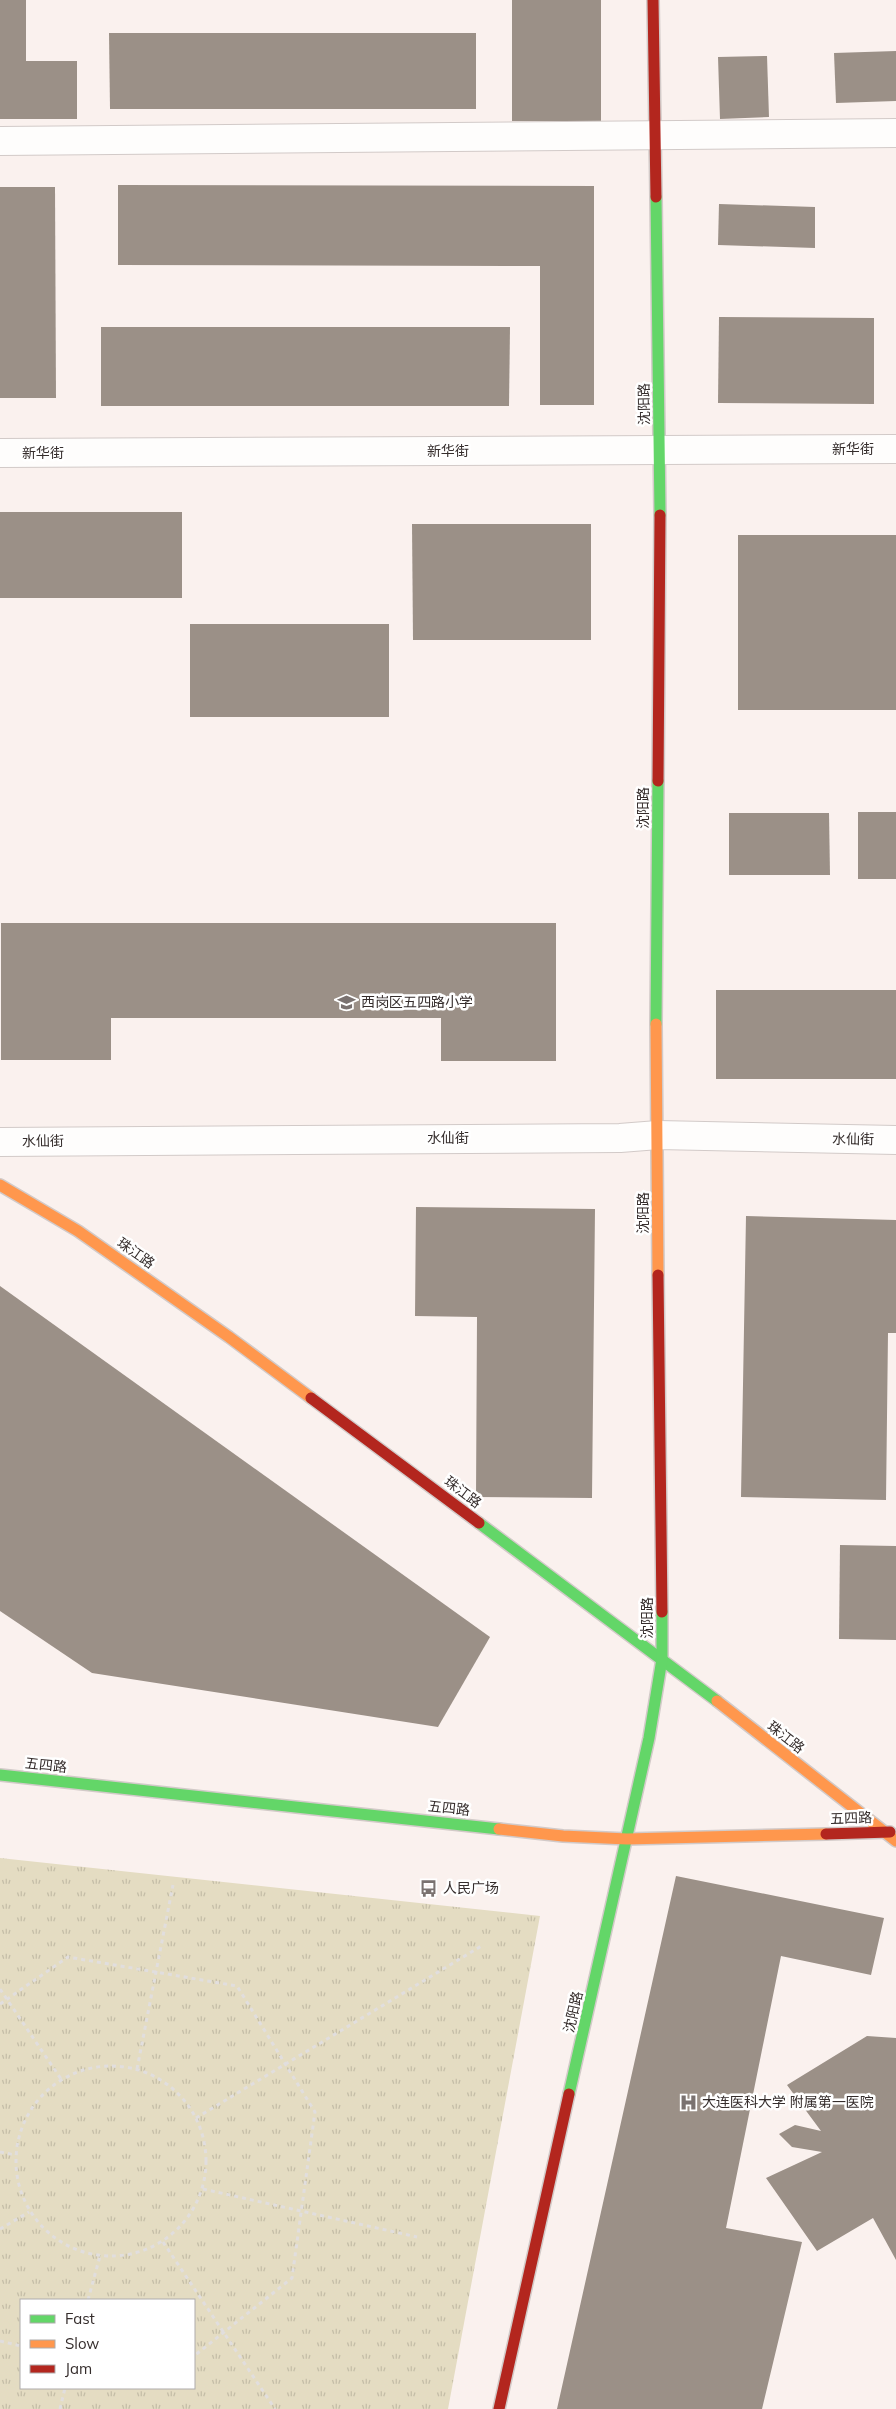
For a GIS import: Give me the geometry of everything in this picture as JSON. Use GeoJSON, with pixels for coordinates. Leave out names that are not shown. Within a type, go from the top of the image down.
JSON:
{"type":"FeatureCollection","features":[{"type":"Feature","properties":{"kind":"street","name":"沈阳路"},"geometry":{"type":"LineString","coordinates":[[499,2409],[650,1738],[662,1659],[658,1135],[660,450],[653,0]]}},
{"type":"Feature","properties":{"kind":"street"},"geometry":{"type":"LineString","coordinates":[[0,141],[896,133]]}},
{"type":"Feature","properties":{"kind":"street","name":"新华街"},"geometry":{"type":"LineString","coordinates":[[0,453],[896,449]]}},
{"type":"Feature","properties":{"kind":"street","name":"水仙街"},"geometry":{"type":"LineString","coordinates":[[0,1142],[610,1138],[658,1135],[896,1140]]}},
{"type":"Feature","properties":{"kind":"street","name":"珠江路"},"geometry":{"type":"LineString","coordinates":[[0,1185],[78,1231],[230,1337],[662,1659],[896,1841]]}},
{"type":"Feature","properties":{"kind":"street","name":"五四路"},"geometry":{"type":"LineString","coordinates":[[0,1775],[563,1836],[627,1839],[896,1832]]}},
{"type":"Feature","properties":{"kind":"path"},"geometry":{"type":"LineString","coordinates":[[138,2069],[173,1886]]}},
{"type":"Feature","properties":{"kind":"path"},"geometry":{"type":"LineString","coordinates":[[196,2118],[483,1945]]}},
{"type":"Feature","properties":{"kind":"path"},"geometry":{"type":"LineString","coordinates":[[0,2004],[68,1957],[237,1986],[315,2112],[292,2278],[195,2355]]}},
{"type":"Feature","properties":{"kind":"path"},"geometry":{"type":"LineString","coordinates":[[0,1989],[61,2079]]}},
{"type":"Feature","properties":{"kind":"path"},"geometry":{"type":"LineString","coordinates":[[111,2065],[138,2069],[161,2080],[181,2096],[196,2118],[205,2141],[206,2165],[203,2189],[194,2210],[180,2228],[163,2242],[133,2254],[100,2256],[72,2248],[48,2233],[29,2212],[18,2184],[15,2155],[22,2125],[38,2098],[61,2079],[86,2068],[111,2065]]}},
{"type":"Feature","properties":{"kind":"path"},"geometry":{"type":"LineString","coordinates":[[0,2152],[15,2155]]}},
{"type":"Feature","properties":{"kind":"path"},"geometry":{"type":"LineString","coordinates":[[203,2189],[417,2237]]}},
{"type":"Feature","properties":{"kind":"path"},"geometry":{"type":"LineString","coordinates":[[0,2229],[29,2212]]}},
{"type":"Feature","properties":{"kind":"path"},"geometry":{"type":"LineString","coordinates":[[163,2242],[275,2409]]}},
{"type":"Feature","properties":{"kind":"path"},"geometry":{"type":"LineString","coordinates":[[88,2299],[100,2256]]}},
{"type":"Feature","properties":{"kind":"path"},"geometry":{"type":"LineString","coordinates":[[0,2341],[20,2346]]}},
{"type":"Feature","properties":{"kind":"path"},"geometry":{"type":"LineString","coordinates":[[60,2409],[65,2389]]}},
{"type":"Feature","properties":{"kind":"green space"},"geometry":{"type":"Polygon","coordinates":[[[0,1858],[540,1916],[448,2409],[0,2409],[0,1858]]]}},
{"type":"Feature","properties":{"kind":"building"},"geometry":{"type":"Polygon","coordinates":[[[0,0],[26,0],[26,61],[77,61],[77,119],[0,119],[0,0]]]}},
{"type":"Feature","properties":{"kind":"building"},"geometry":{"type":"Polygon","coordinates":[[[512,0],[601,0],[601,121],[512,121],[512,0]]]}},
{"type":"Feature","properties":{"kind":"building"},"geometry":{"type":"Polygon","coordinates":[[[109,33],[476,33],[476,109],[110,109],[109,33]]]}},
{"type":"Feature","properties":{"kind":"building"},"geometry":{"type":"Polygon","coordinates":[[[896,51],[896,101],[836,103],[834,53],[896,51]]]}},
{"type":"Feature","properties":{"kind":"building"},"geometry":{"type":"Polygon","coordinates":[[[767,56],[769,117],[720,119],[718,57],[767,56]]]}},
{"type":"Feature","properties":{"kind":"building"},"geometry":{"type":"Polygon","coordinates":[[[118,185],[594,186],[594,405],[540,405],[540,266],[118,265],[118,185]]]}},
{"type":"Feature","properties":{"kind":"building"},"geometry":{"type":"Polygon","coordinates":[[[0,187],[55,187],[56,398],[0,398],[0,187]]]}},
{"type":"Feature","properties":{"kind":"building"},"geometry":{"type":"Polygon","coordinates":[[[719,204],[815,207],[815,248],[718,245],[719,204]]]}},
{"type":"Feature","properties":{"kind":"building"},"geometry":{"type":"Polygon","coordinates":[[[719,317],[874,318],[874,404],[718,403],[719,317]]]}},
{"type":"Feature","properties":{"kind":"building"},"geometry":{"type":"Polygon","coordinates":[[[101,327],[510,327],[509,406],[101,406],[101,327]]]}},
{"type":"Feature","properties":{"kind":"building"},"geometry":{"type":"Polygon","coordinates":[[[0,512],[182,512],[182,598],[0,598],[0,512]]]}},
{"type":"Feature","properties":{"kind":"building"},"geometry":{"type":"Polygon","coordinates":[[[412,524],[591,524],[591,640],[413,640],[412,524]]]}},
{"type":"Feature","properties":{"kind":"building"},"geometry":{"type":"Polygon","coordinates":[[[738,535],[896,535],[896,710],[738,710],[738,535]]]}},
{"type":"Feature","properties":{"kind":"building"},"geometry":{"type":"Polygon","coordinates":[[[190,624],[389,624],[389,717],[190,717],[190,624]]]}},
{"type":"Feature","properties":{"kind":"building"},"geometry":{"type":"Polygon","coordinates":[[[858,812],[896,812],[896,879],[858,879],[858,812]]]}},
{"type":"Feature","properties":{"kind":"building"},"geometry":{"type":"Polygon","coordinates":[[[729,813],[829,813],[830,875],[729,875],[729,813]]]}},
{"type":"Feature","properties":{"kind":"building"},"geometry":{"type":"Polygon","coordinates":[[[1,923],[556,923],[556,1061],[441,1061],[441,1018],[111,1018],[111,1060],[1,1060],[1,923]]]}},
{"type":"Feature","properties":{"kind":"building"},"geometry":{"type":"Polygon","coordinates":[[[716,990],[896,990],[896,1079],[716,1079],[716,990]]]}},
{"type":"Feature","properties":{"kind":"building"},"geometry":{"type":"Polygon","coordinates":[[[416,1207],[595,1209],[592,1498],[476,1497],[477,1317],[415,1316],[416,1207]]]}},
{"type":"Feature","properties":{"kind":"building"},"geometry":{"type":"Polygon","coordinates":[[[746,1216],[896,1220],[896,1333],[888,1333],[886,1500],[741,1497],[746,1216]]]}},
{"type":"Feature","properties":{"kind":"building"},"geometry":{"type":"Polygon","coordinates":[[[0,1286],[490,1637],[438,1727],[92,1673],[0,1611],[0,1286]]]}},
{"type":"Feature","properties":{"kind":"building"},"geometry":{"type":"Polygon","coordinates":[[[840,1545],[896,1546],[896,1640],[839,1639],[840,1545]]]}},
{"type":"Feature","properties":{"kind":"building","name":"大连医科大学 附属第一医院"},"geometry":{"type":"Polygon","coordinates":[[[676,1876],[884,1918],[871,1975],[781,1956],[726,2228],[802,2242],[762,2409],[557,2409],[676,1876]]]}},
{"type":"Feature","properties":{"kind":"building"},"geometry":{"type":"Polygon","coordinates":[[[867,2036],[896,2038],[896,2260],[873,2218],[817,2251],[766,2178],[822,2152],[792,2147],[779,2134],[795,2125],[821,2131],[787,2085],[867,2036]]]}},
{"type":"Feature","properties":{"kind":"traffic: fast"},"geometry":{"type":"LineString","coordinates":[[656,197],[660,515]]}},
{"type":"Feature","properties":{"kind":"traffic: fast"},"geometry":{"type":"LineString","coordinates":[[656,1024],[658,781]]}},
{"type":"Feature","properties":{"kind":"traffic: fast"},"geometry":{"type":"LineString","coordinates":[[479,1523],[717,1701]]}},
{"type":"Feature","properties":{"kind":"traffic: fast"},"geometry":{"type":"LineString","coordinates":[[569,2094],[649,1738],[662,1659],[662,1612]]}},
{"type":"Feature","properties":{"kind":"traffic: fast"},"geometry":{"type":"LineString","coordinates":[[0,1775],[499,1829]]}},
{"type":"Feature","properties":{"kind":"traffic: slow"},"geometry":{"type":"LineString","coordinates":[[656,1024],[658,1275]]}},
{"type":"Feature","properties":{"kind":"traffic: slow"},"geometry":{"type":"LineString","coordinates":[[0,1185],[78,1231],[229,1337],[311,1398]]}},
{"type":"Feature","properties":{"kind":"traffic: slow"},"geometry":{"type":"LineString","coordinates":[[717,1701],[896,1841]]}},
{"type":"Feature","properties":{"kind":"traffic: slow"},"geometry":{"type":"LineString","coordinates":[[499,1829],[563,1836],[627,1839],[826,1834]]}},
{"type":"Feature","properties":{"kind":"traffic: jam"},"geometry":{"type":"LineString","coordinates":[[653,0],[656,197]]}},
{"type":"Feature","properties":{"kind":"traffic: jam"},"geometry":{"type":"LineString","coordinates":[[658,781],[660,515]]}},
{"type":"Feature","properties":{"kind":"traffic: jam"},"geometry":{"type":"LineString","coordinates":[[658,1275],[662,1612]]}},
{"type":"Feature","properties":{"kind":"traffic: jam"},"geometry":{"type":"LineString","coordinates":[[311,1398],[479,1523]]}},
{"type":"Feature","properties":{"kind":"traffic: jam"},"geometry":{"type":"LineString","coordinates":[[826,1834],[890,1832]]}},
{"type":"Feature","properties":{"kind":"traffic: jam"},"geometry":{"type":"LineString","coordinates":[[499,2409],[569,2094]]}},
{"type":"Feature","properties":{"kind":"place","name":"西岗区五四路小学"},"geometry":{"type":"Point","coordinates":[347,1002]}},
{"type":"Feature","properties":{"kind":"place","name":"人民广场"},"geometry":{"type":"Point","coordinates":[429,1888]}},
{"type":"Feature","properties":{"kind":"place","name":"大连医科大学 附属第一医院"},"geometry":{"type":"Point","coordinates":[688,2102]}}]}
